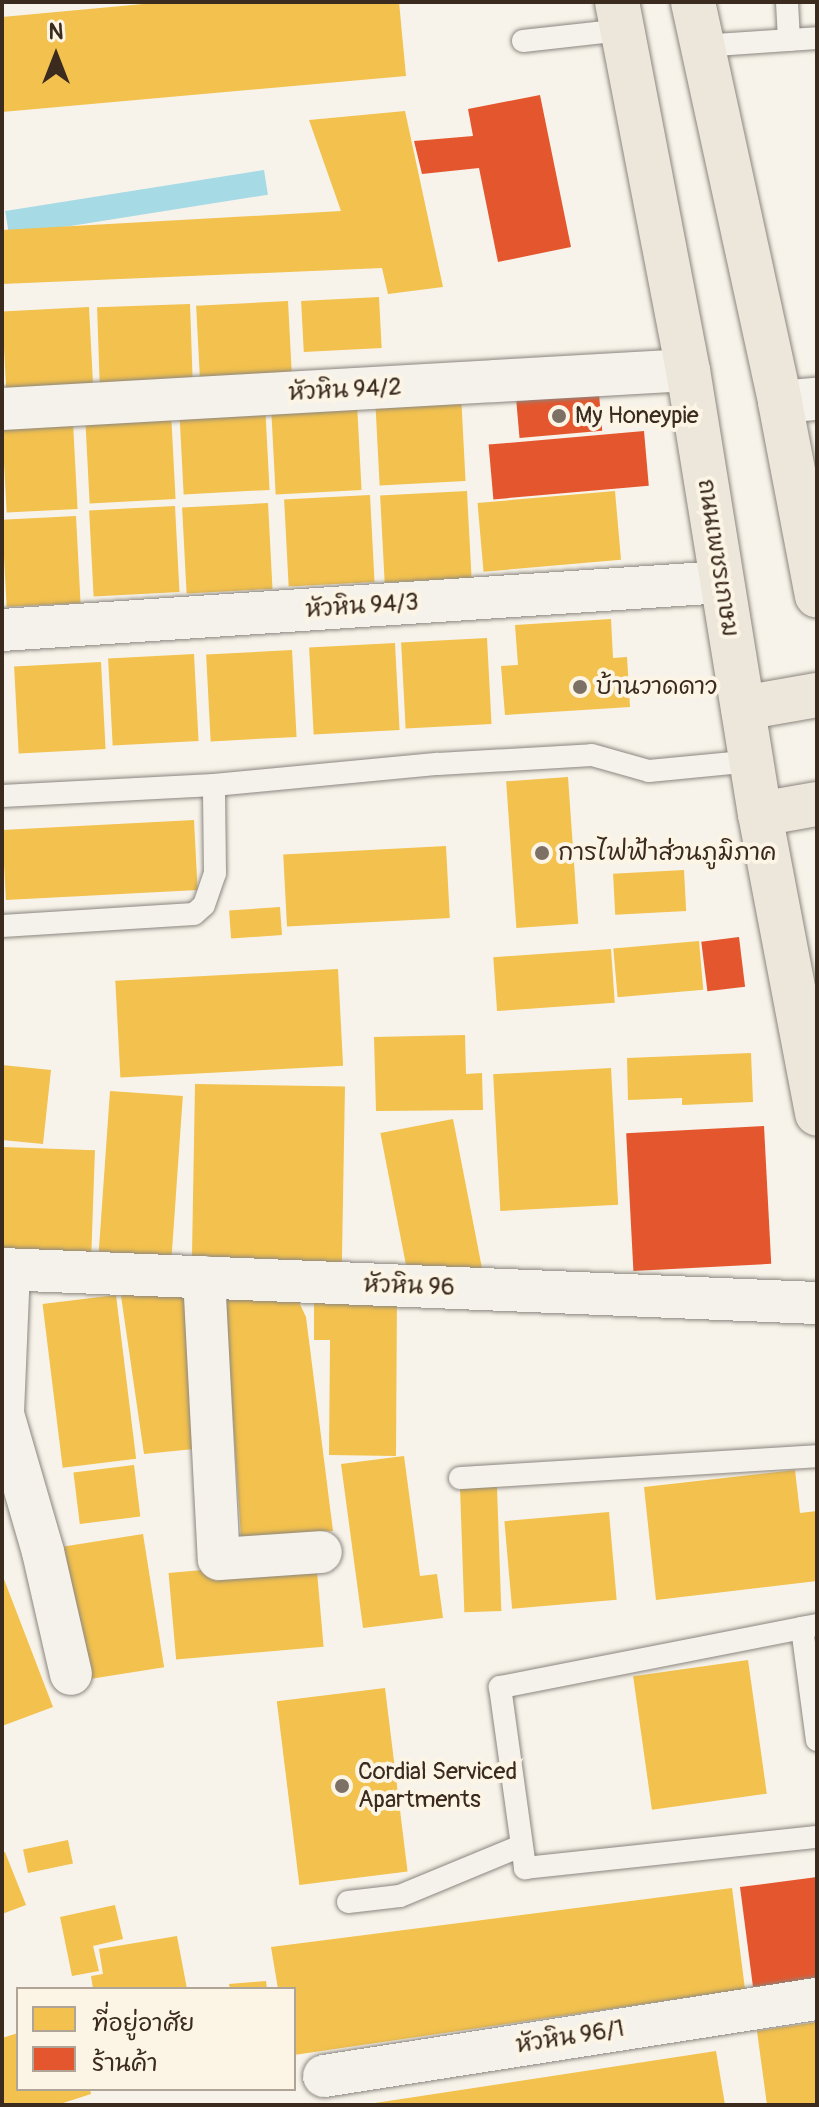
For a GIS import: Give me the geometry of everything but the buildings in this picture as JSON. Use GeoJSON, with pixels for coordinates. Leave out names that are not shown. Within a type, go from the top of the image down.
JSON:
{"type":"FeatureCollection","features":[{"type":"Feature","properties":{"kind":"main road"},"geometry":{"type":"LineString","coordinates":[[693,2],[701,46],[799,400],[817,596]]}},
{"type":"Feature","properties":{"kind":"main road","name":"ถนนเพชรเกษม"},"geometry":{"type":"LineString","coordinates":[[620,16],[688,370],[760,814],[817,1114]]}},
{"type":"Feature","properties":{"kind":"main road"},"geometry":{"type":"LineString","coordinates":[[743,708],[817,695]]}},
{"type":"Feature","properties":{"kind":"main road"},"geometry":{"type":"LineString","coordinates":[[760,814],[817,804]]}},
{"type":"Feature","properties":{"kind":"street","name":"หัวหิน 94/2"},"geometry":{"type":"LineString","coordinates":[[2,409],[688,370]]}},
{"type":"Feature","properties":{"kind":"street","name":"หัวหิน 94/3"},"geometry":{"type":"LineString","coordinates":[[2,630],[722,582]]}},
{"type":"Feature","properties":{"kind":"street","name":"หัวหิน 96"},"geometry":{"type":"LineString","coordinates":[[6,1269],[817,1303]]}},
{"type":"Feature","properties":{"kind":"street"},"geometry":{"type":"LineString","coordinates":[[6,1269],[3,1414],[43,1552],[71,1674]]}},
{"type":"Feature","properties":{"kind":"street"},"geometry":{"type":"LineString","coordinates":[[204,1277],[219,1559],[321,1552]]}},
{"type":"Feature","properties":{"kind":"street","name":"หัวหิน 96/1"},"geometry":{"type":"LineString","coordinates":[[324,2076],[817,1999]]}},
{"type":"Feature","properties":{"kind":"lane"},"geometry":{"type":"LineString","coordinates":[[787,2],[789,40]]}},
{"type":"Feature","properties":{"kind":"lane"},"geometry":{"type":"LineString","coordinates":[[523,41],[620,16]]}},
{"type":"Feature","properties":{"kind":"lane"},"geometry":{"type":"LineString","coordinates":[[701,46],[817,38]]}},
{"type":"Feature","properties":{"kind":"lane"},"geometry":{"type":"LineString","coordinates":[[2,796],[214,785],[438,764],[592,755],[649,771],[752,761]]}},
{"type":"Feature","properties":{"kind":"lane"},"geometry":{"type":"LineString","coordinates":[[2,926],[194,914],[204,905],[215,873],[214,785]]}},
{"type":"Feature","properties":{"kind":"lane"},"geometry":{"type":"LineString","coordinates":[[460,1478],[817,1456]]}},
{"type":"Feature","properties":{"kind":"lane"},"geometry":{"type":"LineString","coordinates":[[817,1740],[809,1626],[500,1687],[525,1868],[817,1837]]}},
{"type":"Feature","properties":{"kind":"lane"},"geometry":{"type":"LineString","coordinates":[[348,1902],[400,1896],[521,1846]]}},
{"type":"Feature","properties":{"kind":"water"},"geometry":{"type":"Polygon","coordinates":[[[264,170],[268,195],[9,236],[5,211],[264,170]]]}},
{"type":"Feature","properties":{"kind":"place","name":"My Honeypie"},"geometry":{"type":"Point","coordinates":[559,416]}},
{"type":"Feature","properties":{"kind":"place","name":"บ้านวาดดาว"},"geometry":{"type":"Point","coordinates":[580,687]}},
{"type":"Feature","properties":{"kind":"place","name":"การไฟฟ้าส่วนภูมิภาค"},"geometry":{"type":"Point","coordinates":[542,853]}},
{"type":"Feature","properties":{"kind":"place","name":"Cordial Serviced Apartments"},"geometry":{"type":"Point","coordinates":[342,1786]}}]}
